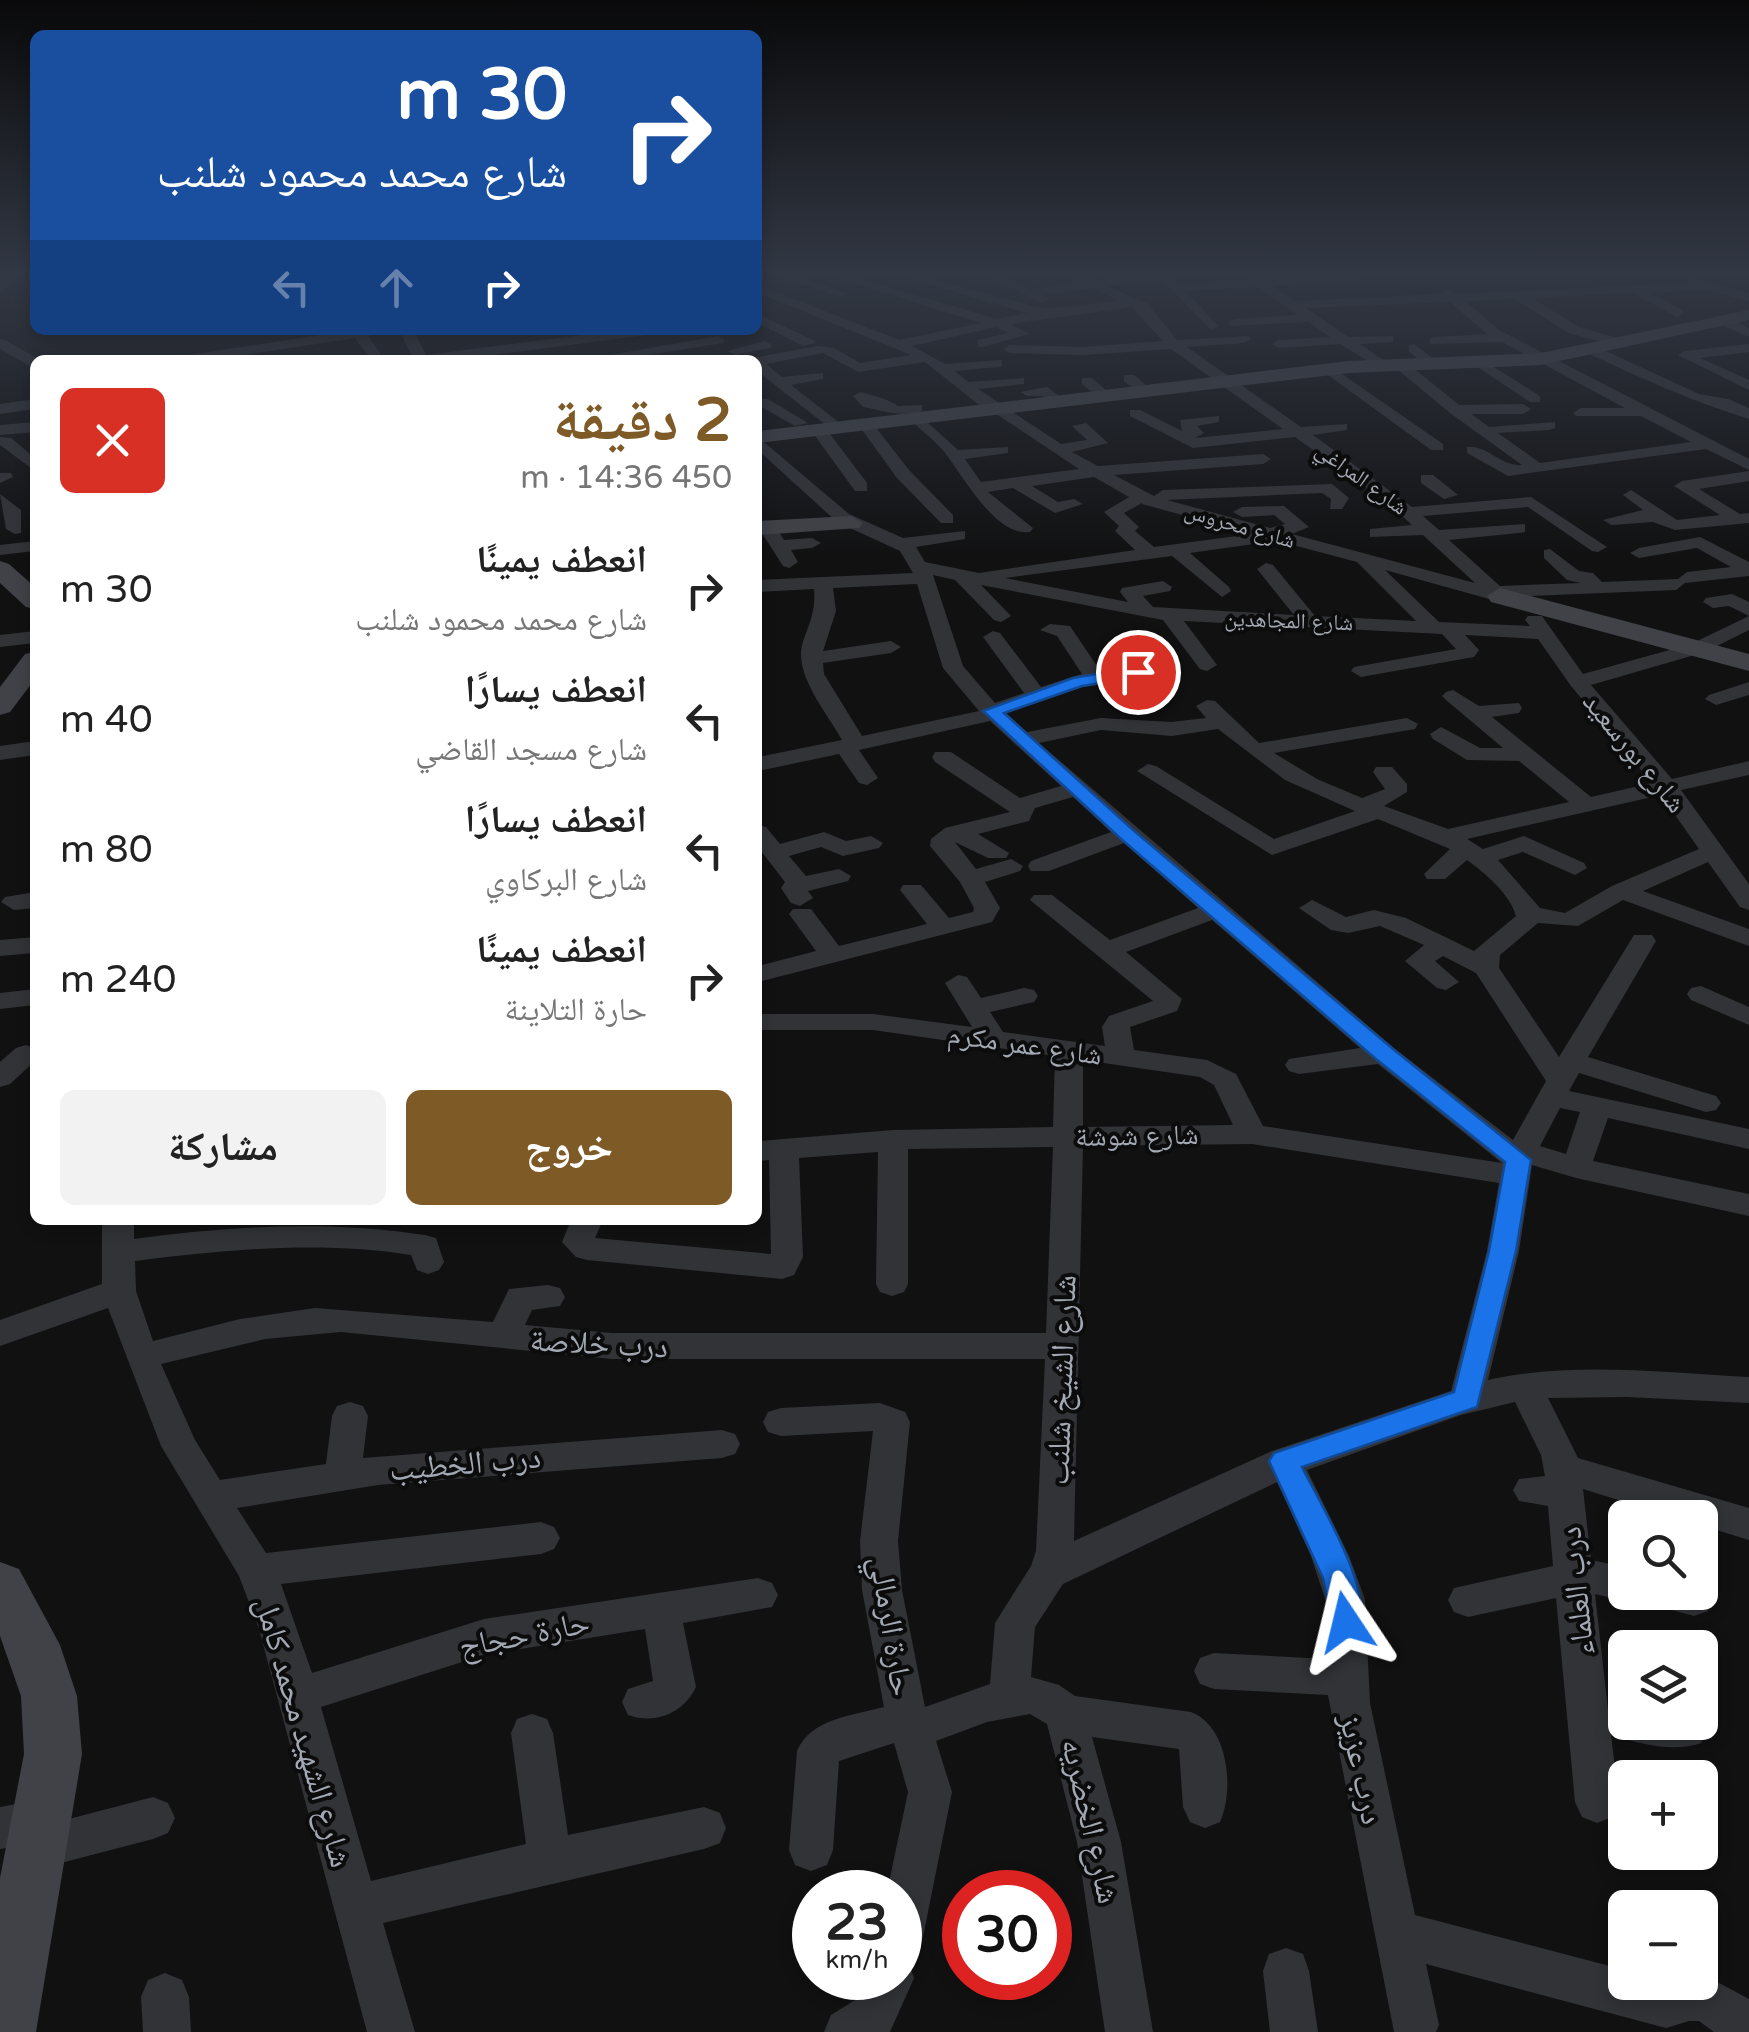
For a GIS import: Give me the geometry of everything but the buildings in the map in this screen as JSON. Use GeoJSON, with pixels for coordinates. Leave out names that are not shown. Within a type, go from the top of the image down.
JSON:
{"type":"FeatureCollection","features":[{"type":"Feature","properties":{"kind":"street"},"geometry":{"type":"LineString","coordinates":[[762,367],[780,382],[861,486]]}},
{"type":"Feature","properties":{"kind":"street"},"geometry":{"type":"LineString","coordinates":[[910,367],[910,373],[897,375],[915,418]]}},
{"type":"Feature","properties":{"kind":"street","name":"شارع محروس"},"geometry":{"type":"LineString","coordinates":[[942,367],[996,409],[1139,496],[1206,516],[1271,548],[1368,563],[1507,596],[1598,588],[1637,568]]}},
{"type":"Feature","properties":{"kind":"street"},"geometry":{"type":"LineString","coordinates":[[764,402],[812,422],[868,428],[915,418],[1106,396],[1126,367]]}},
{"type":"Feature","properties":{"kind":"street"},"geometry":{"type":"LineString","coordinates":[[1133,367],[1228,381],[1324,376],[1364,367]]}},
{"type":"Feature","properties":{"kind":"street","name":"شارع المراغي"},"geometry":{"type":"LineString","coordinates":[[1207,367],[1296,432],[1362,468],[1507,596]]}},
{"type":"Feature","properties":{"kind":"street"},"geometry":{"type":"LineString","coordinates":[[1313,367],[1324,376],[1348,384],[1437,446]]}},
{"type":"Feature","properties":{"kind":"street"},"geometry":{"type":"LineString","coordinates":[[1408,367],[1455,410],[1566,488]]}},
{"type":"Feature","properties":{"kind":"street"},"geometry":{"type":"LineString","coordinates":[[1486,367],[1560,432],[1569,431]]}},
{"type":"Feature","properties":{"kind":"street"},"geometry":{"type":"LineString","coordinates":[[1559,367],[1749,464]]}},
{"type":"Feature","properties":{"kind":"street"},"geometry":{"type":"LineString","coordinates":[[1622,367],[1702,399],[1723,402],[1748,423]]}},
{"type":"Feature","properties":{"kind":"street"},"geometry":{"type":"LineString","coordinates":[[1681,367],[1749,386]]}},
{"type":"Feature","properties":{"kind":"street"},"geometry":{"type":"LineString","coordinates":[[780,382],[817,378]]}},
{"type":"Feature","properties":{"kind":"street"},"geometry":{"type":"LineString","coordinates":[[1087,381],[1106,396]]}},
{"type":"Feature","properties":{"kind":"street"},"geometry":{"type":"LineString","coordinates":[[944,390],[1023,387],[1045,390],[1058,402]]}},
{"type":"Feature","properties":{"kind":"street"},"geometry":{"type":"LineString","coordinates":[[1488,390],[1501,399],[1535,410]]}},
{"type":"Feature","properties":{"kind":"street"},"geometry":{"type":"LineString","coordinates":[[1366,396],[1392,394]]}},
{"type":"Feature","properties":{"kind":"street"},"geometry":{"type":"LineString","coordinates":[[860,396],[868,404],[884,402],[915,418],[954,455],[995,508],[1024,528]]}},
{"type":"Feature","properties":{"kind":"street"},"geometry":{"type":"LineString","coordinates":[[0,408],[30,405]]}},
{"type":"Feature","properties":{"kind":"street"},"geometry":{"type":"LineString","coordinates":[[1455,410],[1535,410]]}},
{"type":"Feature","properties":{"kind":"street"},"geometry":{"type":"LineString","coordinates":[[1483,430],[1535,410]]}},
{"type":"Feature","properties":{"kind":"street"},"geometry":{"type":"LineString","coordinates":[[1581,413],[1644,411]]}},
{"type":"Feature","properties":{"kind":"street"},"geometry":{"type":"LineString","coordinates":[[1275,416],[1309,412]]}},
{"type":"Feature","properties":{"kind":"street"},"geometry":{"type":"LineString","coordinates":[[1135,413],[1154,430],[1193,443],[1341,427]]}},
{"type":"Feature","properties":{"kind":"street"},"geometry":{"type":"LineString","coordinates":[[1178,436],[1196,433],[1185,423],[1214,419]]}},
{"type":"Feature","properties":{"kind":"street"},"geometry":{"type":"LineString","coordinates":[[762,435],[812,422]]}},
{"type":"Feature","properties":{"kind":"street"},"geometry":{"type":"LineString","coordinates":[[976,488],[1100,443],[1080,426]]}},
{"type":"Feature","properties":{"kind":"street"},"geometry":{"type":"LineString","coordinates":[[3,436],[30,428]]}},
{"type":"Feature","properties":{"kind":"street"},"geometry":{"type":"LineString","coordinates":[[868,428],[903,474],[947,519]]}},
{"type":"Feature","properties":{"kind":"street"},"geometry":{"type":"LineString","coordinates":[[3,436],[30,461]]}},
{"type":"Feature","properties":{"kind":"street"},"geometry":{"type":"LineString","coordinates":[[762,438],[851,522],[902,544],[922,572],[953,668],[962,683],[1126,834],[1384,1054],[1518,1162],[1576,1168],[1749,1205]]}},
{"type":"Feature","properties":{"kind":"street"},"geometry":{"type":"LineString","coordinates":[[1237,438],[1269,463]]}},
{"type":"Feature","properties":{"kind":"street"},"geometry":{"type":"LineString","coordinates":[[1555,453],[1596,462],[1708,444]]}},
{"type":"Feature","properties":{"kind":"street"},"geometry":{"type":"LineString","coordinates":[[954,455],[1002,450]]}},
{"type":"Feature","properties":{"kind":"street"},"geometry":{"type":"LineString","coordinates":[[1132,451],[1155,468]]}},
{"type":"Feature","properties":{"kind":"street"},"geometry":{"type":"LineString","coordinates":[[1475,459],[1506,471],[1575,457]]}},
{"type":"Feature","properties":{"kind":"street"},"geometry":{"type":"LineString","coordinates":[[1018,475],[1269,463]]}},
{"type":"Feature","properties":{"kind":"street"},"geometry":{"type":"LineString","coordinates":[[1249,477],[1269,463]]}},
{"type":"Feature","properties":{"kind":"street"},"geometry":{"type":"LineString","coordinates":[[1018,475],[1056,508],[1074,504]]}},
{"type":"Feature","properties":{"kind":"street"},"geometry":{"type":"LineString","coordinates":[[1740,518],[1682,487],[1749,476]]}},
{"type":"Feature","properties":{"kind":"street"},"geometry":{"type":"LineString","coordinates":[[1427,479],[1450,495]]}},
{"type":"Feature","properties":{"kind":"street"},"geometry":{"type":"LineString","coordinates":[[1149,552],[1124,532],[1130,527],[1113,512],[1139,496],[1179,487],[1230,494],[1326,488],[1340,498],[1336,505]]}},
{"type":"Feature","properties":{"kind":"street"},"geometry":{"type":"LineString","coordinates":[[1410,544],[1421,523],[1450,495],[1524,488]]}},
{"type":"Feature","properties":{"kind":"street"},"geometry":{"type":"LineString","coordinates":[[1230,494],[1254,511]]}},
{"type":"Feature","properties":{"kind":"street"},"geometry":{"type":"LineString","coordinates":[[1631,495],[1656,510],[1646,513],[1671,524],[1740,518]]}},
{"type":"Feature","properties":{"kind":"street"},"geometry":{"type":"LineString","coordinates":[[0,498],[12,510],[8,530]]}},
{"type":"Feature","properties":{"kind":"street"},"geometry":{"type":"LineString","coordinates":[[1374,527],[1421,523],[1530,502],[1594,550],[1612,569],[1637,568],[1681,581],[1749,570]]}},
{"type":"Feature","properties":{"kind":"street"},"geometry":{"type":"LineString","coordinates":[[1036,695],[969,578],[1060,557],[1100,563],[1175,549],[1271,548],[1300,527],[1278,510],[1206,516]]}},
{"type":"Feature","properties":{"kind":"street"},"geometry":{"type":"LineString","coordinates":[[1612,520],[1654,517]]}},
{"type":"Feature","properties":{"kind":"street"},"geometry":{"type":"LineString","coordinates":[[769,533],[851,522]]}},
{"type":"Feature","properties":{"kind":"street"},"geometry":{"type":"LineString","coordinates":[[1421,523],[1519,528]]}},
{"type":"Feature","properties":{"kind":"street"},"geometry":{"type":"LineString","coordinates":[[769,533],[812,542]]}},
{"type":"Feature","properties":{"kind":"street"},"geometry":{"type":"LineString","coordinates":[[902,544],[959,536]]}},
{"type":"Feature","properties":{"kind":"street"},"geometry":{"type":"LineString","coordinates":[[1637,568],[1700,542],[1749,570]]}},
{"type":"Feature","properties":{"kind":"street"},"geometry":{"type":"LineString","coordinates":[[0,550],[30,547]]}},
{"type":"Feature","properties":{"kind":"street"},"geometry":{"type":"LineString","coordinates":[[1271,548],[1300,630]]}},
{"type":"Feature","properties":{"kind":"street"},"geometry":{"type":"LineString","coordinates":[[1175,549],[1205,576],[1214,604]]}},
{"type":"Feature","properties":{"kind":"street"},"geometry":{"type":"LineString","coordinates":[[1550,554],[1574,576],[1586,577],[1598,588]]}},
{"type":"Feature","properties":{"kind":"street"},"geometry":{"type":"LineString","coordinates":[[1320,569],[1368,563],[1468,650],[1467,654],[1361,671]]}},
{"type":"Feature","properties":{"kind":"street"},"geometry":{"type":"LineString","coordinates":[[0,569],[30,596]]}},
{"type":"Feature","properties":{"kind":"street","name":"شارع المجاهدين"},"geometry":{"type":"LineString","coordinates":[[762,584],[922,572],[1158,604],[1214,604],[1300,630],[1440,627],[1543,632]]}},
{"type":"Feature","properties":{"kind":"street"},"geometry":{"type":"LineString","coordinates":[[1205,576],[1227,572]]}},
{"type":"Feature","properties":{"kind":"street"},"geometry":{"type":"LineString","coordinates":[[810,659],[826,611],[822,580]]}},
{"type":"Feature","properties":{"kind":"street"},"geometry":{"type":"LineString","coordinates":[[1507,596],[1749,663]]}},
{"type":"Feature","properties":{"kind":"street","name":"شارع بورسعيد"},"geometry":{"type":"LineString","coordinates":[[1507,596],[1543,632],[1578,682],[1667,787],[1749,902]]}},
{"type":"Feature","properties":{"kind":"street"},"geometry":{"type":"LineString","coordinates":[[1712,602],[1732,600],[1749,610]]}},
{"type":"Feature","properties":{"kind":"street"},"geometry":{"type":"LineString","coordinates":[[1158,604],[1207,665]]}},
{"type":"Feature","properties":{"kind":"street"},"geometry":{"type":"LineString","coordinates":[[1578,682],[1698,648],[1744,628]]}},
{"type":"Feature","properties":{"kind":"street"},"geometry":{"type":"LineString","coordinates":[[1050,630],[1064,630],[1095,678]]}},
{"type":"Feature","properties":{"kind":"street"},"geometry":{"type":"LineString","coordinates":[[816,634],[810,659],[814,674],[867,778]]}},
{"type":"Feature","properties":{"kind":"street"},"geometry":{"type":"LineString","coordinates":[[0,641],[30,638]]}},
{"type":"Feature","properties":{"kind":"street"},"geometry":{"type":"LineString","coordinates":[[810,659],[891,647]]}},
{"type":"Feature","properties":{"kind":"street"},"geometry":{"type":"LineString","coordinates":[[1376,648],[1396,666]]}},
{"type":"Feature","properties":{"kind":"street"},"geometry":{"type":"LineString","coordinates":[[0,706],[30,667]]}},
{"type":"Feature","properties":{"kind":"street"},"geometry":{"type":"LineString","coordinates":[[762,763],[993,712],[1095,678],[1165,670]]}},
{"type":"Feature","properties":{"kind":"street"},"geometry":{"type":"LineString","coordinates":[[1716,699],[1749,688]]}},
{"type":"Feature","properties":{"kind":"street"},"geometry":{"type":"LineString","coordinates":[[1453,696],[1587,805]]}},
{"type":"Feature","properties":{"kind":"street"},"geometry":{"type":"LineString","coordinates":[[1477,714],[1512,708]]}},
{"type":"Feature","properties":{"kind":"street"},"geometry":{"type":"LineString","coordinates":[[1023,740],[1101,724],[1172,729],[1214,714],[1250,754],[1312,786],[1467,847],[1512,885],[1530,914],[1569,921],[1621,890],[1717,859],[1749,860]]}},
{"type":"Feature","properties":{"kind":"street"},"geometry":{"type":"LineString","coordinates":[[1250,754],[1407,724]]}},
{"type":"Feature","properties":{"kind":"street"},"geometry":{"type":"LineString","coordinates":[[1441,734],[1475,756],[1520,754]]}},
{"type":"Feature","properties":{"kind":"street"},"geometry":{"type":"LineString","coordinates":[[762,973],[984,917],[989,911],[971,879],[942,846],[943,839],[1024,812],[996,783],[942,758]]}},
{"type":"Feature","properties":{"kind":"street"},"geometry":{"type":"LineString","coordinates":[[1436,874],[1467,847],[1587,805],[1749,768]]}},
{"type":"Feature","properties":{"kind":"street"},"geometry":{"type":"LineString","coordinates":[[1148,771],[1272,848],[1369,809],[1396,792],[1396,784],[1384,772]]}},
{"type":"Feature","properties":{"kind":"street"},"geometry":{"type":"LineString","coordinates":[[1020,808],[1077,789]]}},
{"type":"Feature","properties":{"kind":"street"},"geometry":{"type":"LineString","coordinates":[[959,831],[1004,860],[971,879]]}},
{"type":"Feature","properties":{"kind":"street"},"geometry":{"type":"LineString","coordinates":[[1040,866],[1126,834]]}},
{"type":"Feature","properties":{"kind":"street"},"geometry":{"type":"LineString","coordinates":[[832,956],[764,841],[824,839],[843,850],[872,843]]}},
{"type":"Feature","properties":{"kind":"street"},"geometry":{"type":"LineString","coordinates":[[1467,847],[1524,843],[1575,868]]}},
{"type":"Feature","properties":{"kind":"street"},"geometry":{"type":"LineString","coordinates":[[800,899],[839,876]]}},
{"type":"Feature","properties":{"kind":"street"},"geometry":{"type":"LineString","coordinates":[[912,890],[943,927]]}},
{"type":"Feature","properties":{"kind":"street"},"geometry":{"type":"LineString","coordinates":[[1621,890],[1749,938]]}},
{"type":"Feature","properties":{"kind":"street"},"geometry":{"type":"LineString","coordinates":[[1044,900],[1169,1002],[1119,1022],[1116,1027],[1121,1058]]}},
{"type":"Feature","properties":{"kind":"street"},"geometry":{"type":"LineString","coordinates":[[1312,908],[1333,924],[1344,927],[1384,918],[1486,968],[1561,1079],[1597,1106],[1749,1139]]}},
{"type":"Feature","properties":{"kind":"street"},"geometry":{"type":"LineString","coordinates":[[1108,950],[1216,910]]}},
{"type":"Feature","properties":{"kind":"street"},"geometry":{"type":"LineString","coordinates":[[1486,968],[1487,952],[1527,922],[1530,914]]}},
{"type":"Feature","properties":{"kind":"street"},"geometry":{"type":"LineString","coordinates":[[1466,1400],[1503,1251],[1518,1162],[1561,1079],[1644,941]]}},
{"type":"Feature","properties":{"kind":"street"},"geometry":{"type":"LineString","coordinates":[[0,948],[30,945]]}},
{"type":"Feature","properties":{"kind":"street"},"geometry":{"type":"LineString","coordinates":[[1440,946],[1418,961],[1446,982]]}},
{"type":"Feature","properties":{"kind":"street"},"geometry":{"type":"LineString","coordinates":[[958,983],[994,1040]]}},
{"type":"Feature","properties":{"kind":"street"},"geometry":{"type":"LineString","coordinates":[[1701,994],[1749,1017]]}},
{"type":"Feature","properties":{"kind":"street"},"geometry":{"type":"LineString","coordinates":[[975,1008],[1024,996]]}},
{"type":"Feature","properties":{"kind":"street"},"geometry":{"type":"LineString","coordinates":[[0,1001],[30,998]]}},
{"type":"Feature","properties":{"kind":"street","name":"شارع عمر مكرم"},"geometry":{"type":"LineString","coordinates":[[762,1020],[873,1022],[1219,1073],[1252,1134]]}},
{"type":"Feature","properties":{"kind":"street","name":"شارع الشيخ شلنب"},"geometry":{"type":"LineString","coordinates":[[1009,1698],[1015,1624],[1049,1572],[1055,1551],[1069,1050]]}},
{"type":"Feature","properties":{"kind":"street"},"geometry":{"type":"LineString","coordinates":[[0,1078],[20,1054]]}},
{"type":"Feature","properties":{"kind":"street"},"geometry":{"type":"LineString","coordinates":[[1299,1065],[1384,1054]]}},
{"type":"Feature","properties":{"kind":"street"},"geometry":{"type":"LineString","coordinates":[[1561,1079],[1706,1103]]}},
{"type":"Feature","properties":{"kind":"street"},"geometry":{"type":"LineString","coordinates":[[1576,1168],[1597,1106]]}},
{"type":"Feature","properties":{"kind":"street","name":"شارع شوشة"},"geometry":{"type":"LineString","coordinates":[[770,1151],[893,1140],[1252,1134],[1518,1162]]}},
{"type":"Feature","properties":{"kind":"street"},"geometry":{"type":"LineString","coordinates":[[892,1284],[893,1140]]}},
{"type":"Feature","properties":{"kind":"street"},"geometry":{"type":"LineString","coordinates":[[584,1225],[578,1242],[587,1249],[782,1267],[787,1257],[770,1151]]}},
{"type":"Feature","properties":{"kind":"street"},"geometry":{"type":"LineString","coordinates":[[0,1333],[119,1254],[244,1240],[369,1241],[425,1246],[428,1262]]}},
{"type":"Feature","properties":{"kind":"street"},"geometry":{"type":"LineString","coordinates":[[119,1254],[217,1245],[356,1244]]}},
{"type":"Feature","properties":{"kind":"street","name":"شارع الشهيد محمد كامل"},"geometry":{"type":"LineString","coordinates":[[119,1254],[141,1357],[180,1446],[256,1570],[279,1628],[392,2032]]}},
{"type":"Feature","properties":{"kind":"street"},"geometry":{"type":"LineString","coordinates":[[502,1337],[521,1298],[548,1298]]}},
{"type":"Feature","properties":{"kind":"street","name":"درب خلاصة"},"geometry":{"type":"LineString","coordinates":[[141,1357],[216,1335],[306,1320],[698,1349],[1063,1346]]}},
{"type":"Feature","properties":{"kind":"street"},"geometry":{"type":"LineString","coordinates":[[1049,1572],[1190,1502],[1284,1461],[1466,1400],[1525,1388],[1749,1390]]}},
{"type":"Feature","properties":{"kind":"street","name":"درب العلماء"},"geometry":{"type":"LineString","coordinates":[[1525,1388],[1608,1700]]}},
{"type":"Feature","properties":{"kind":"street"},"geometry":{"type":"LineString","coordinates":[[343,1476],[350,1416]]}},
{"type":"Feature","properties":{"kind":"street","name":"حارة الرمالي"},"geometry":{"type":"LineString","coordinates":[[781,1422],[880,1417],[892,1422],[879,1540],[882,1590],[897,1681],[930,1792],[914,1870]]}},
{"type":"Feature","properties":{"kind":"street","name":"درب الخطيب"},"geometry":{"type":"LineString","coordinates":[[210,1497],[416,1466],[722,1444]]}},
{"type":"Feature","properties":{"kind":"street","name":"درب عزيز"},"geometry":{"type":"LineString","coordinates":[[1284,1461],[1340,1578],[1346,1622],[1345,1678],[1415,2025]]}},
{"type":"Feature","properties":{"kind":"street"},"geometry":{"type":"LineString","coordinates":[[1553,1484],[1749,1524]]}},
{"type":"Feature","properties":{"kind":"street"},"geometry":{"type":"LineString","coordinates":[[256,1570],[541,1538]]}},
{"type":"Feature","properties":{"kind":"street"},"geometry":{"type":"LineString","coordinates":[[1468,1600],[1573,1575],[1608,1581]]}},
{"type":"Feature","properties":{"kind":"street"},"geometry":{"type":"LineString","coordinates":[[0,1585],[33,1645],[49,1696],[53,1754],[27,1832],[3,2032]]}},
{"type":"Feature","properties":{"kind":"street","name":"حارة حجاج"},"geometry":{"type":"LineString","coordinates":[[297,1696],[484,1638],[758,1595]]}},
{"type":"Feature","properties":{"kind":"street"},"geometry":{"type":"LineString","coordinates":[[644,1702],[666,1696],[675,1687],[661,1610]]}},
{"type":"Feature","properties":{"kind":"street"},"geometry":{"type":"LineString","coordinates":[[1214,1671],[1345,1678]]}},
{"type":"Feature","properties":{"kind":"street","name":"شارع الخضريه"},"geometry":{"type":"LineString","coordinates":[[811,1850],[818,1751],[834,1740],[910,1725],[1009,1698],[1032,1695],[1051,1700],[1065,1714],[1099,1842],[1129,2032]]}},
{"type":"Feature","properties":{"kind":"street"},"geometry":{"type":"LineString","coordinates":[[1065,1714],[1191,1731],[1201,1744],[1205,1807]]}},
{"type":"Feature","properties":{"kind":"street"},"geometry":{"type":"LineString","coordinates":[[532,1733],[550,1860]]}},
{"type":"Feature","properties":{"kind":"street","name":"درب العلماء"},"geometry":{"type":"LineString","coordinates":[[1598,1802],[1610,1740]]}},
{"type":"Feature","properties":{"kind":"street"},"geometry":{"type":"LineString","coordinates":[[27,1832],[153,1818]]}},
{"type":"Feature","properties":{"kind":"street"},"geometry":{"type":"LineString","coordinates":[[354,1907],[704,1828]]}},
{"type":"Feature","properties":{"kind":"street"},"geometry":{"type":"LineString","coordinates":[[1396,1934],[1666,2004],[1682,1996],[1705,1998],[1741,2025]]}},
{"type":"Feature","properties":{"kind":"street"},"geometry":{"type":"LineString","coordinates":[[1286,1971],[1294,2032]]}},
{"type":"Feature","properties":{"kind":"street"},"geometry":{"type":"LineString","coordinates":[[848,2032],[872,2017],[880,2000]]}},
{"type":"Feature","properties":{"kind":"route"},"geometry":{"type":"LineString","coordinates":[[1138,672],[1079,681],[992,711],[1126,834],[1384,1054],[1518,1160],[1503,1251],[1466,1400],[1284,1461],[1340,1578],[1346,1622]]}}]}
